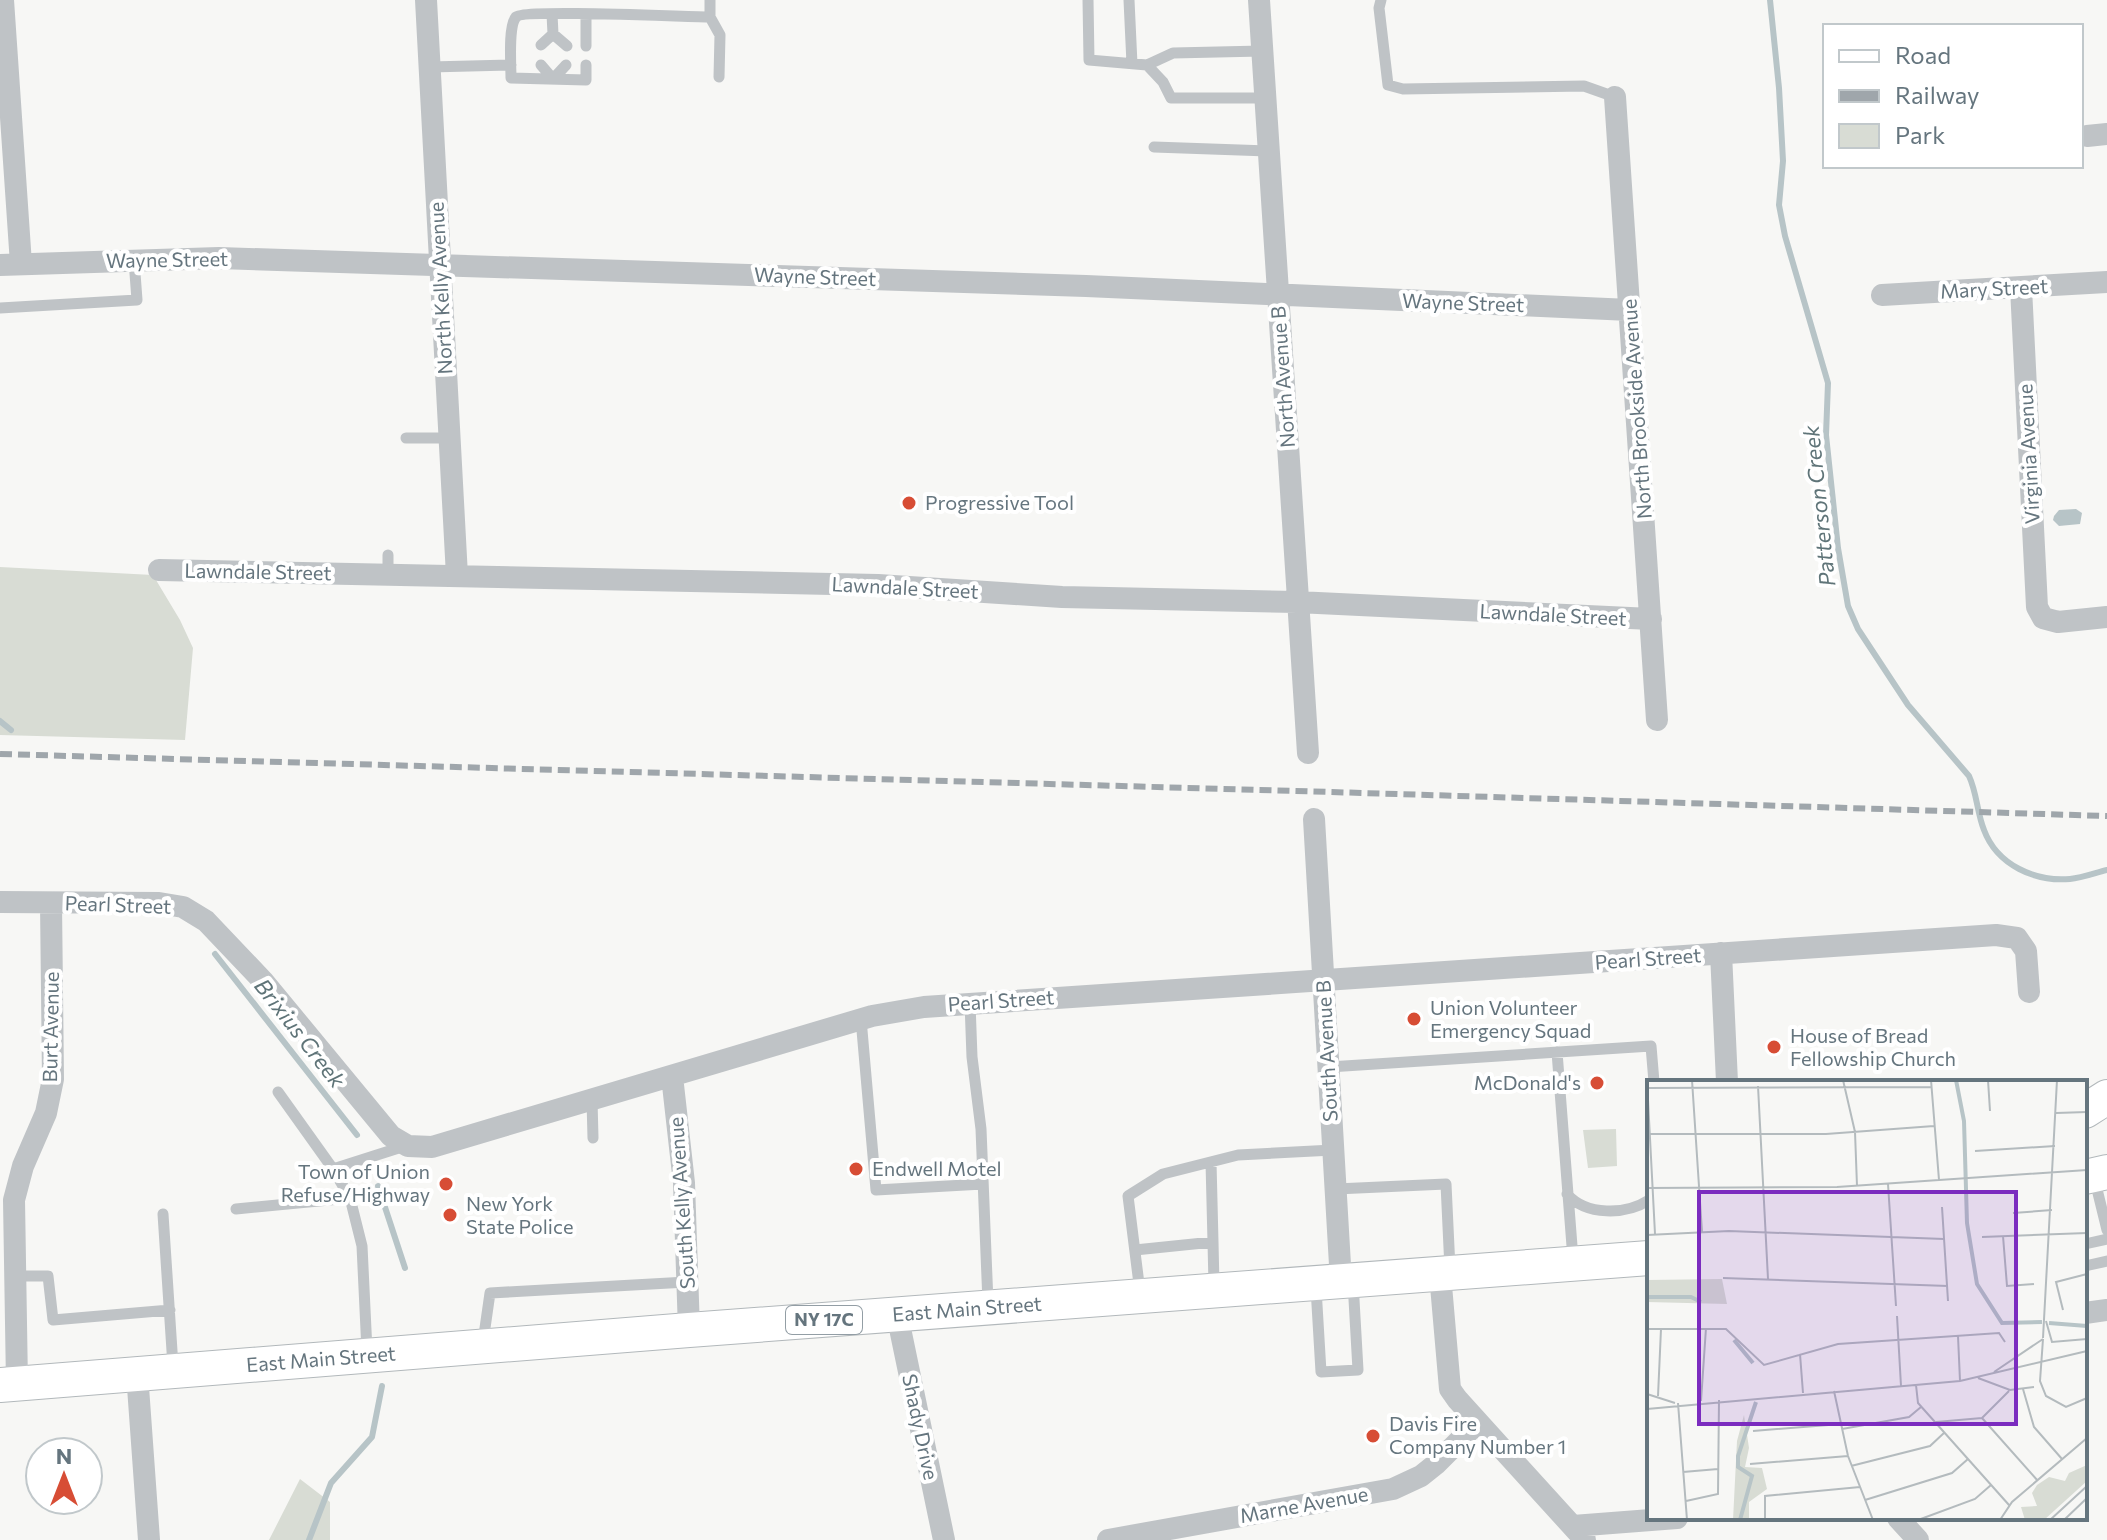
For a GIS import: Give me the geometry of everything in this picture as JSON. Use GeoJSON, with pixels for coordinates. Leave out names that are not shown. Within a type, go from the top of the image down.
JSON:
{"type":"FeatureCollection","features":[{"type":"Feature","properties":{"kind":"main road"},"geometry":{"type":"LineString","coordinates":[[2087,1110],[2107,1097]]}},
{"type":"Feature","properties":{"kind":"main road","name":"East Main Street"},"geometry":{"type":"LineString","coordinates":[[8,1384],[1647,1258]]}},
{"type":"Feature","properties":{"kind":"street"},"geometry":{"type":"LineString","coordinates":[[3,0],[11,264]]}},
{"type":"Feature","properties":{"kind":"street","name":"North Kelly Avenue"},"geometry":{"type":"LineString","coordinates":[[426,0],[457,576]]}},
{"type":"Feature","properties":{"kind":"street","name":"North Avenue B"},"geometry":{"type":"LineString","coordinates":[[1259,0],[1308,753]]}},
{"type":"Feature","properties":{"kind":"street","name":"North Brookside Avenue"},"geometry":{"type":"LineString","coordinates":[[1615,97],[1657,720]]}},
{"type":"Feature","properties":{"kind":"street","name":"Wayne Street"},"geometry":{"type":"LineString","coordinates":[[11,264],[204,258],[1071,286],[1630,310]]}},
{"type":"Feature","properties":{"kind":"street","name":"Mary Street"},"geometry":{"type":"LineString","coordinates":[[1882,295],[2107,282]]}},
{"type":"Feature","properties":{"kind":"street","name":"Virginia Avenue"},"geometry":{"type":"LineString","coordinates":[[2021,288],[2037,607],[2043,618],[2058,622],[2107,617]]}},
{"type":"Feature","properties":{"kind":"street","name":"Lawndale Street"},"geometry":{"type":"LineString","coordinates":[[159,570],[388,565],[457,576],[878,585],[1062,597],[1297,602],[1651,619]]}},
{"type":"Feature","properties":{"kind":"street","name":"South Avenue B"},"geometry":{"type":"LineString","coordinates":[[1314,819],[1336,1189],[1337,1283]]}},
{"type":"Feature","properties":{"kind":"street","name":"Pearl Street"},"geometry":{"type":"LineString","coordinates":[[0,902],[159,903],[183,907],[206,921],[263,981],[391,1136],[408,1146],[432,1147],[861,1019],[924,1007],[1996,935],[2017,938],[2026,951],[2029,992]]}},
{"type":"Feature","properties":{"kind":"street","name":"Burt Avenue"},"geometry":{"type":"LineString","coordinates":[[8,1384],[16,1276],[14,1200],[23,1166],[46,1113],[53,1079],[51,903]]}},
{"type":"Feature","properties":{"kind":"street"},"geometry":{"type":"LineString","coordinates":[[1721,953],[1727,1080]]}},
{"type":"Feature","properties":{"kind":"street","name":"South Kelly Avenue"},"geometry":{"type":"LineString","coordinates":[[672,1076],[684,1187],[689,1330]]}},
{"type":"Feature","properties":{"kind":"street"},"geometry":{"type":"LineString","coordinates":[[1445,1274],[1450,1389],[1478,1422],[1579,1533],[1664,1520]]}},
{"type":"Feature","properties":{"kind":"street"},"geometry":{"type":"LineString","coordinates":[[2087,1313],[2107,1310]]}},
{"type":"Feature","properties":{"kind":"street","name":"Shady Drive"},"geometry":{"type":"LineString","coordinates":[[897,1314],[944,1540]]}},
{"type":"Feature","properties":{"kind":"street"},"geometry":{"type":"LineString","coordinates":[[137,1373],[149,1540]]}},
{"type":"Feature","properties":{"kind":"street","name":"Marne Avenue"},"geometry":{"type":"LineString","coordinates":[[1108,1540],[1393,1489],[1421,1476],[1478,1422]]}},
{"type":"Feature","properties":{"kind":"street"},"geometry":{"type":"LineString","coordinates":[[1900,1520],[1918,1540]]}},
{"type":"Feature","properties":{"kind":"lane"},"geometry":{"type":"LineString","coordinates":[[710,0],[710,17],[720,35],[719,77]]}},
{"type":"Feature","properties":{"kind":"lane"},"geometry":{"type":"LineString","coordinates":[[1088,0],[1089,60],[1147,65],[1173,53],[1262,51]]}},
{"type":"Feature","properties":{"kind":"lane"},"geometry":{"type":"LineString","coordinates":[[1129,0],[1132,64]]}},
{"type":"Feature","properties":{"kind":"lane"},"geometry":{"type":"LineString","coordinates":[[1381,0],[1379,8],[1388,85],[1403,89],[1584,86],[1615,97]]}},
{"type":"Feature","properties":{"kind":"lane"},"geometry":{"type":"LineString","coordinates":[[586,65],[586,80],[511,78],[512,27],[516,17],[522,14],[586,14],[710,17]]}},
{"type":"Feature","properties":{"kind":"lane"},"geometry":{"type":"LineString","coordinates":[[552,14],[553,34],[567,46]]}},
{"type":"Feature","properties":{"kind":"lane"},"geometry":{"type":"LineString","coordinates":[[586,14],[586,46]]}},
{"type":"Feature","properties":{"kind":"lane"},"geometry":{"type":"LineString","coordinates":[[541,45],[553,34]]}},
{"type":"Feature","properties":{"kind":"lane"},"geometry":{"type":"LineString","coordinates":[[430,67],[511,65]]}},
{"type":"Feature","properties":{"kind":"lane"},"geometry":{"type":"LineString","coordinates":[[541,65],[553,79]]}},
{"type":"Feature","properties":{"kind":"lane"},"geometry":{"type":"LineString","coordinates":[[553,79],[566,65]]}},
{"type":"Feature","properties":{"kind":"lane"},"geometry":{"type":"LineString","coordinates":[[1147,65],[1163,82],[1171,98],[1265,98]]}},
{"type":"Feature","properties":{"kind":"lane"},"geometry":{"type":"LineString","coordinates":[[1154,147],[1268,151]]}},
{"type":"Feature","properties":{"kind":"lane"},"geometry":{"type":"LineString","coordinates":[[0,308],[137,300],[134,260]]}},
{"type":"Feature","properties":{"kind":"lane"},"geometry":{"type":"LineString","coordinates":[[406,438],[450,438]]}},
{"type":"Feature","properties":{"kind":"lane"},"geometry":{"type":"LineString","coordinates":[[970,1003],[972,1057],[981,1129],[988,1308]]}},
{"type":"Feature","properties":{"kind":"lane"},"geometry":{"type":"LineString","coordinates":[[861,1019],[876,1190],[983,1184]]}},
{"type":"Feature","properties":{"kind":"lane"},"geometry":{"type":"LineString","coordinates":[[1329,1067],[1651,1046],[1654,1080]]}},
{"type":"Feature","properties":{"kind":"lane"},"geometry":{"type":"LineString","coordinates":[[1557,1052],[1573,1264]]}},
{"type":"Feature","properties":{"kind":"lane"},"geometry":{"type":"LineString","coordinates":[[278,1092],[350,1198],[362,1246],[368,1356]]}},
{"type":"Feature","properties":{"kind":"lane"},"geometry":{"type":"LineString","coordinates":[[592,1100],[593,1138]]}},
{"type":"Feature","properties":{"kind":"lane"},"geometry":{"type":"LineString","coordinates":[[333,1169],[408,1146]]}},
{"type":"Feature","properties":{"kind":"lane"},"geometry":{"type":"LineString","coordinates":[[1140,1296],[1128,1196],[1163,1174],[1238,1155],[1333,1150]]}},
{"type":"Feature","properties":{"kind":"lane"},"geometry":{"type":"LineString","coordinates":[[1211,1162],[1215,1291]]}},
{"type":"Feature","properties":{"kind":"lane"},"geometry":{"type":"LineString","coordinates":[[2095,1175],[2107,1230]]}},
{"type":"Feature","properties":{"kind":"lane"},"geometry":{"type":"LineString","coordinates":[[1336,1189],[1446,1184],[1445,1274]]}},
{"type":"Feature","properties":{"kind":"lane"},"geometry":{"type":"LineString","coordinates":[[1567,1194],[1574,1201],[1600,1210],[1630,1209],[1647,1201]]}},
{"type":"Feature","properties":{"kind":"lane"},"geometry":{"type":"LineString","coordinates":[[236,1209],[350,1198]]}},
{"type":"Feature","properties":{"kind":"lane"},"geometry":{"type":"LineString","coordinates":[[163,1214],[173,1370]]}},
{"type":"Feature","properties":{"kind":"lane"},"geometry":{"type":"LineString","coordinates":[[2087,1244],[2107,1239]]}},
{"type":"Feature","properties":{"kind":"lane"},"geometry":{"type":"LineString","coordinates":[[1135,1250],[1213,1242]]}},
{"type":"Feature","properties":{"kind":"lane"},"geometry":{"type":"LineString","coordinates":[[2087,1266],[2107,1261]]}},
{"type":"Feature","properties":{"kind":"lane"},"geometry":{"type":"LineString","coordinates":[[16,1276],[48,1276],[53,1320],[170,1310]]}},
{"type":"Feature","properties":{"kind":"lane"},"geometry":{"type":"LineString","coordinates":[[483,1347],[490,1293],[687,1282]]}},
{"type":"Feature","properties":{"kind":"lane"},"geometry":{"type":"LineString","coordinates":[[1337,1283],[1358,1370],[1321,1372],[1337,1283]]}},
{"type":"Feature","properties":{"kind":"green space"},"geometry":{"type":"Polygon","coordinates":[[[0,567],[153,575],[193,648],[185,740],[0,735],[0,567]]]}},
{"type":"Feature","properties":{"kind":"green space"},"geometry":{"type":"Polygon","coordinates":[[[1616,1129],[1617,1166],[1588,1168],[1583,1130],[1616,1129]]]}},
{"type":"Feature","properties":{"kind":"green space"},"geometry":{"type":"Polygon","coordinates":[[[300,1479],[330,1502],[330,1540],[269,1540],[300,1479]]]}},
{"type":"Feature","properties":{"kind":"shaded area"},"geometry":{"type":"Polygon","coordinates":[[[2076,509],[2082,513],[2080,524],[2059,526],[2053,520],[2059,510],[2076,509]]]}},
{"type":"Feature","properties":{"kind":"waterway","name":"Patterson Creek"},"geometry":{"type":"LineString","coordinates":[[1770,0],[1783,161],[1779,205],[1785,236],[1828,383],[1826,435],[1838,548],[1848,606],[1858,629],[1908,705],[1969,776],[1984,830],[1998,853],[2019,869],[2044,878],[2070,879],[2107,870]]}},
{"type":"Feature","properties":{"kind":"waterway","name":"Brixius Creek"},"geometry":{"type":"LineString","coordinates":[[0,721],[11,730]]}},
{"type":"Feature","properties":{"kind":"waterway","name":"Brixius Creek"},"geometry":{"type":"LineString","coordinates":[[215,954],[357,1135]]}},
{"type":"Feature","properties":{"kind":"waterway","name":"Brixius Creek"},"geometry":{"type":"LineString","coordinates":[[378,1186],[405,1268]]}},
{"type":"Feature","properties":{"kind":"waterway","name":"Brixius Creek"},"geometry":{"type":"LineString","coordinates":[[309,1540],[331,1483],[372,1437],[382,1386]]}},
{"type":"Feature","properties":{"kind":"railway"},"geometry":{"type":"LineString","coordinates":[[0,754],[2107,816]]}},
{"type":"Feature","properties":{"kind":"place","name":"Progressive Tool"},"geometry":{"type":"Point","coordinates":[909,503]}},
{"type":"Feature","properties":{"kind":"place","name":"Union Volunteer Emergency Squad"},"geometry":{"type":"Point","coordinates":[1414,1019]}},
{"type":"Feature","properties":{"kind":"place","name":"House of Bread Fellowship Church"},"geometry":{"type":"Point","coordinates":[1774,1047]}},
{"type":"Feature","properties":{"kind":"place","name":"McDonald's"},"geometry":{"type":"Point","coordinates":[1597,1083]}},
{"type":"Feature","properties":{"kind":"place","name":"Endwell Motel"},"geometry":{"type":"Point","coordinates":[856,1169]}},
{"type":"Feature","properties":{"kind":"place","name":"Town of Union Refuse/Highway"},"geometry":{"type":"Point","coordinates":[446,1184]}},
{"type":"Feature","properties":{"kind":"place","name":"New York State Police"},"geometry":{"type":"Point","coordinates":[450,1215]}},
{"type":"Feature","properties":{"kind":"place","name":"Davis Fire Company Number 1"},"geometry":{"type":"Point","coordinates":[1373,1436]}}]}
